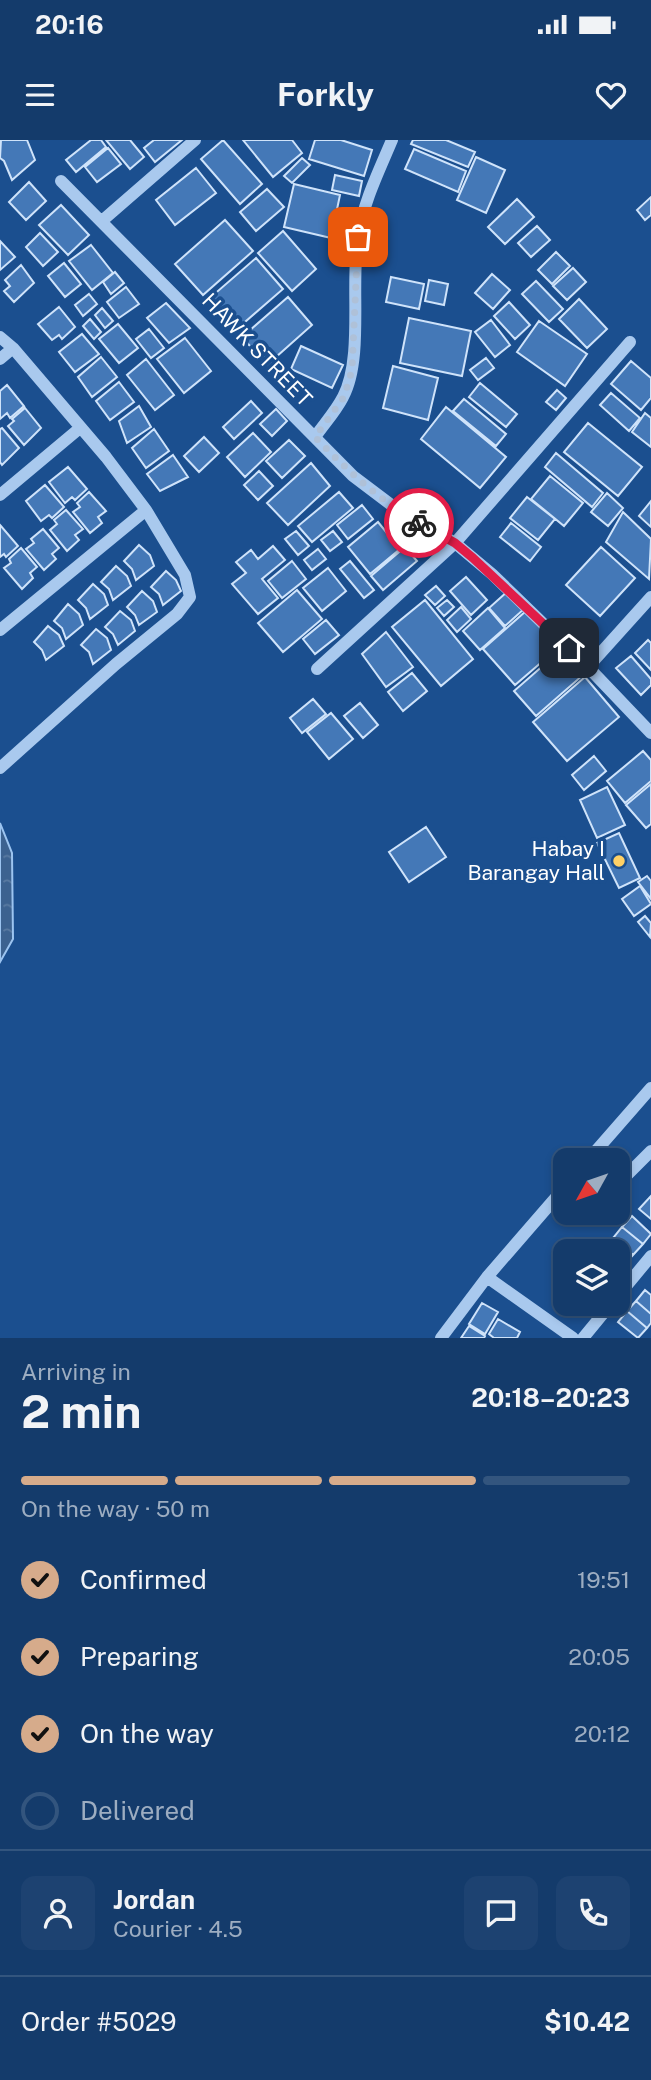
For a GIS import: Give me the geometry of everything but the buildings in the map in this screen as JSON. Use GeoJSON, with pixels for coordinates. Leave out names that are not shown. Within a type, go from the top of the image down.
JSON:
{"type":"FeatureCollection","features":[{"type":"Feature","properties":{"kind":"street"},"geometry":{"type":"LineString","coordinates":[[103,220],[195,140]]}},
{"type":"Feature","properties":{"kind":"street"},"geometry":{"type":"LineString","coordinates":[[315,437],[344,397],[352,370],[358,237],[363,212],[392,140]]}},
{"type":"Feature","properties":{"kind":"street","name":"HAWK STREET"},"geometry":{"type":"LineString","coordinates":[[61,181],[103,220],[363,484],[402,513],[455,543],[492,574],[588,667],[651,733]]}},
{"type":"Feature","properties":{"kind":"street"},"geometry":{"type":"LineString","coordinates":[[0,337],[13,348],[146,510],[185,575],[190,597],[177,614],[116,664],[0,768]]}},
{"type":"Feature","properties":{"kind":"street"},"geometry":{"type":"LineString","coordinates":[[317,669],[455,543],[630,342]]}},
{"type":"Feature","properties":{"kind":"street"},"geometry":{"type":"LineString","coordinates":[[0,359],[13,348]]}},
{"type":"Feature","properties":{"kind":"street"},"geometry":{"type":"LineString","coordinates":[[0,495],[80,428]]}},
{"type":"Feature","properties":{"kind":"street"},"geometry":{"type":"LineString","coordinates":[[0,630],[146,510]]}},
{"type":"Feature","properties":{"kind":"street"},"geometry":{"type":"LineString","coordinates":[[588,667],[651,597]]}},
{"type":"Feature","properties":{"kind":"street"},"geometry":{"type":"LineString","coordinates":[[598,1148],[651,1088]]}},
{"type":"Feature","properties":{"kind":"street"},"geometry":{"type":"LineString","coordinates":[[630,1172],[651,1151]]}},
{"type":"Feature","properties":{"kind":"street"},"geometry":{"type":"LineString","coordinates":[[441,1338],[487,1277],[553,1201]]}},
{"type":"Feature","properties":{"kind":"street"},"geometry":{"type":"LineString","coordinates":[[630,1281],[651,1256]]}},
{"type":"Feature","properties":{"kind":"street"},"geometry":{"type":"LineString","coordinates":[[487,1277],[573,1338]]}},
{"type":"Feature","properties":{"kind":"street"},"geometry":{"type":"LineString","coordinates":[[583,1338],[601,1316]]}},
{"type":"Feature","properties":{"kind":"water"},"geometry":{"type":"Polygon","coordinates":[[[0,823],[12,853],[13,939],[0,962],[0,823]]]}},
{"type":"Feature","properties":{"kind":"way so far"},"geometry":{"type":"LineString","coordinates":[[358,237],[352,370],[344,397],[315,437],[353,476],[419,523]]}},
{"type":"Feature","properties":{"kind":"place","name":"Habay I Barangay Hall"},"geometry":{"type":"Point","coordinates":[619,861]}},
{"type":"Feature","properties":{"kind":"route"},"geometry":{"type":"LineString","coordinates":[[419,523],[455,543],[492,574],[569,648]]}}]}
